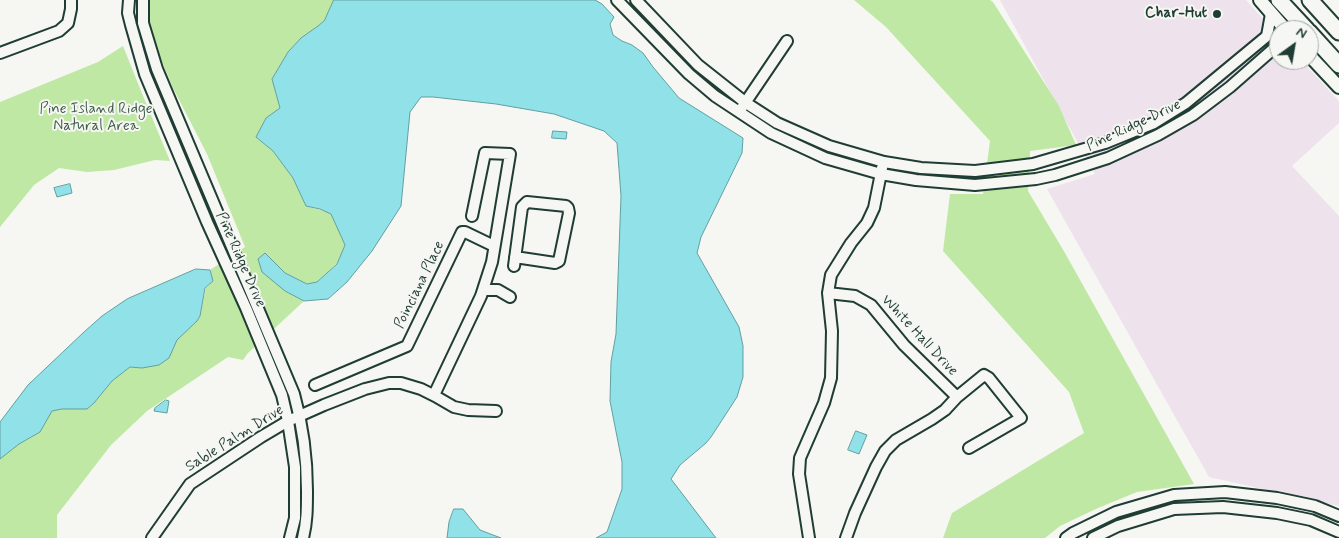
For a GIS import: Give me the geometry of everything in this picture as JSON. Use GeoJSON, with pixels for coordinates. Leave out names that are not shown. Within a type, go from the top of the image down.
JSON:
{"type":"FeatureCollection","features":[{"type":"Feature","properties":{"kind":"highway"},"geometry":{"type":"LineString","coordinates":[[1279,0],[1298,20]]}},
{"type":"Feature","properties":{"kind":"highway"},"geometry":{"type":"LineString","coordinates":[[1310,0],[1339,32]]}},
{"type":"Feature","properties":{"kind":"highway"},"geometry":{"type":"LineString","coordinates":[[1319,43],[1339,64]]}},
{"type":"Feature","properties":{"kind":"main road"},"geometry":{"type":"LineString","coordinates":[[1260,0],[1277,20]]}},
{"type":"Feature","properties":{"kind":"main road"},"geometry":{"type":"LineString","coordinates":[[1319,66],[1339,87]]}},
{"type":"Feature","properties":{"kind":"street"},"geometry":{"type":"LineString","coordinates":[[0,53],[59,32],[68,23],[71,0]]}},
{"type":"Feature","properties":{"kind":"street","name":"Pine Ridge Drive"},"geometry":{"type":"LineString","coordinates":[[130,0],[128,13],[130,25],[145,74],[282,395],[295,467],[295,518],[290,538]]}},
{"type":"Feature","properties":{"kind":"street","name":"Pine Ridge Drive"},"geometry":{"type":"LineString","coordinates":[[143,0],[144,23],[156,69],[272,341],[301,416],[307,463],[306,522],[303,538]]}},
{"type":"Feature","properties":{"kind":"street","name":"Pine Ridge Drive"},"geometry":{"type":"LineString","coordinates":[[617,0],[689,74],[715,96],[771,133],[825,158],[881,174],[916,180],[975,186],[1036,179],[1108,158],[1158,135],[1194,115],[1269,53]]}},
{"type":"Feature","properties":{"kind":"street","name":"Pine Ridge Drive"},"geometry":{"type":"LineString","coordinates":[[636,0],[698,65],[777,123],[829,146],[884,162],[921,168],[975,171],[1032,164],[1119,139],[1154,123],[1186,103],[1266,36],[1271,14]]}},
{"type":"Feature","properties":{"kind":"street"},"geometry":{"type":"LineString","coordinates":[[739,112],[787,41]]}},
{"type":"Feature","properties":{"kind":"street"},"geometry":{"type":"LineString","coordinates":[[434,395],[483,290],[492,262],[510,154],[485,153],[472,216]]}},
{"type":"Feature","properties":{"kind":"street"},"geometry":{"type":"LineString","coordinates":[[808,538],[799,474],[800,458],[824,403],[831,378],[832,331],[828,293],[831,275],[867,223],[874,208],[884,162]]}},
{"type":"Feature","properties":{"kind":"street"},"geometry":{"type":"LineString","coordinates":[[525,203],[566,206],[569,213],[558,261],[555,263],[515,262],[520,217],[525,203]]}},
{"type":"Feature","properties":{"kind":"street","name":"Poinciana Place"},"geometry":{"type":"LineString","coordinates":[[315,385],[407,346],[462,232],[494,246]]}},
{"type":"Feature","properties":{"kind":"street"},"geometry":{"type":"LineString","coordinates":[[483,290],[498,290],[510,297]]}},
{"type":"Feature","properties":{"kind":"street","name":"White Hall Drive"},"geometry":{"type":"LineString","coordinates":[[828,293],[855,296],[871,305],[904,345],[957,398]]}},
{"type":"Feature","properties":{"kind":"street","name":"White Hall Drive"},"geometry":{"type":"LineString","coordinates":[[846,538],[876,466],[885,451],[896,440],[932,420],[984,375],[989,378],[1021,418],[969,448]]}},
{"type":"Feature","properties":{"kind":"street"},"geometry":{"type":"LineString","coordinates":[[301,416],[366,389],[389,383],[421,389],[454,407],[468,410],[496,411]]}},
{"type":"Feature","properties":{"kind":"street","name":"Sable Palm Drive"},"geometry":{"type":"LineString","coordinates":[[152,538],[190,484],[261,437],[288,421],[301,416]]}},
{"type":"Feature","properties":{"kind":"street"},"geometry":{"type":"LineString","coordinates":[[1066,538],[1116,512],[1174,495],[1225,492],[1277,498],[1316,506],[1339,516]]}},
{"type":"Feature","properties":{"kind":"street"},"geometry":{"type":"LineString","coordinates":[[1093,538],[1118,526],[1174,510],[1223,507],[1277,513],[1311,520],[1339,532]]}},
{"type":"Feature","properties":{"kind":"shaded area"},"geometry":{"type":"Polygon","coordinates":[[[1000,0],[1246,0],[1269,25],[1269,70],[1310,70],[1339,101],[1339,123],[1292,166],[1339,216],[1339,506],[1209,477],[1047,189],[1095,174],[1000,0]]]}},
{"type":"Feature","properties":{"kind":"green space"},"geometry":{"type":"Polygon","coordinates":[[[147,0],[334,0],[324,21],[301,38],[288,52],[272,79],[280,108],[266,118],[256,137],[273,151],[293,178],[306,206],[331,213],[345,245],[337,263],[317,282],[307,284],[285,273],[265,253],[285,291],[304,301],[248,353],[243,360],[228,357],[147,411],[111,445],[57,515],[57,538],[0,538],[0,459],[19,444],[40,432],[51,411],[87,409],[112,381],[130,367],[142,368],[197,321],[200,316],[206,288],[213,281],[210,270],[245,247],[207,154],[173,88],[151,36],[147,0]]]}},
{"type":"Feature","properties":{"kind":"green space"},"geometry":{"type":"Polygon","coordinates":[[[854,0],[990,0],[993,2],[1059,106],[1076,145],[1030,151],[1028,191],[1065,253],[1194,484],[1137,492],[1060,526],[1045,538],[943,538],[952,513],[1084,433],[1069,392],[943,251],[950,194],[983,194],[990,141],[886,27],[854,0]]]}},
{"type":"Feature","properties":{"kind":"green space","name":"Pine Island Ridge Natural Area"},"geometry":{"type":"Polygon","coordinates":[[[123,46],[170,161],[155,160],[114,170],[87,172],[59,168],[34,185],[0,227],[0,102],[98,62],[123,46]]]}},
{"type":"Feature","properties":{"kind":"water"},"geometry":{"type":"Polygon","coordinates":[[[334,0],[595,0],[602,4],[614,17],[610,24],[613,35],[643,53],[679,98],[743,138],[742,153],[701,237],[697,253],[739,327],[743,346],[743,377],[737,397],[711,437],[680,465],[671,479],[716,538],[596,538],[607,532],[622,489],[622,462],[610,401],[611,362],[616,334],[621,196],[617,143],[604,131],[554,114],[496,104],[421,97],[410,112],[401,206],[372,251],[347,282],[328,299],[304,301],[285,291],[262,272],[258,259],[265,253],[285,273],[307,284],[317,282],[337,264],[345,245],[331,214],[306,206],[293,178],[273,151],[256,137],[266,118],[280,108],[272,79],[288,52],[301,38],[324,21],[334,0]]]}},
{"type":"Feature","properties":{"kind":"water"},"geometry":{"type":"Polygon","coordinates":[[[553,131],[567,132],[566,139],[552,138],[553,131]]]}},
{"type":"Feature","properties":{"kind":"water"},"geometry":{"type":"Polygon","coordinates":[[[70,184],[72,193],[57,197],[54,188],[70,184]]]}},
{"type":"Feature","properties":{"kind":"water"},"geometry":{"type":"Polygon","coordinates":[[[196,269],[210,270],[213,281],[205,288],[200,316],[177,340],[169,358],[159,365],[142,368],[130,367],[112,381],[87,409],[52,411],[40,432],[19,444],[0,459],[0,422],[28,385],[102,316],[127,299],[196,269]]]}},
{"type":"Feature","properties":{"kind":"water"},"geometry":{"type":"Polygon","coordinates":[[[166,400],[169,401],[167,413],[154,411],[155,408],[166,400]]]}},
{"type":"Feature","properties":{"kind":"water"},"geometry":{"type":"Polygon","coordinates":[[[856,431],[867,435],[859,454],[848,450],[856,431]]]}},
{"type":"Feature","properties":{"kind":"water"},"geometry":{"type":"Polygon","coordinates":[[[454,509],[463,509],[480,530],[501,538],[447,538],[449,522],[454,509]]]}},
{"type":"Feature","properties":{"kind":"place","name":"Char-Hut"},"geometry":{"type":"Point","coordinates":[1217,14]}}]}
